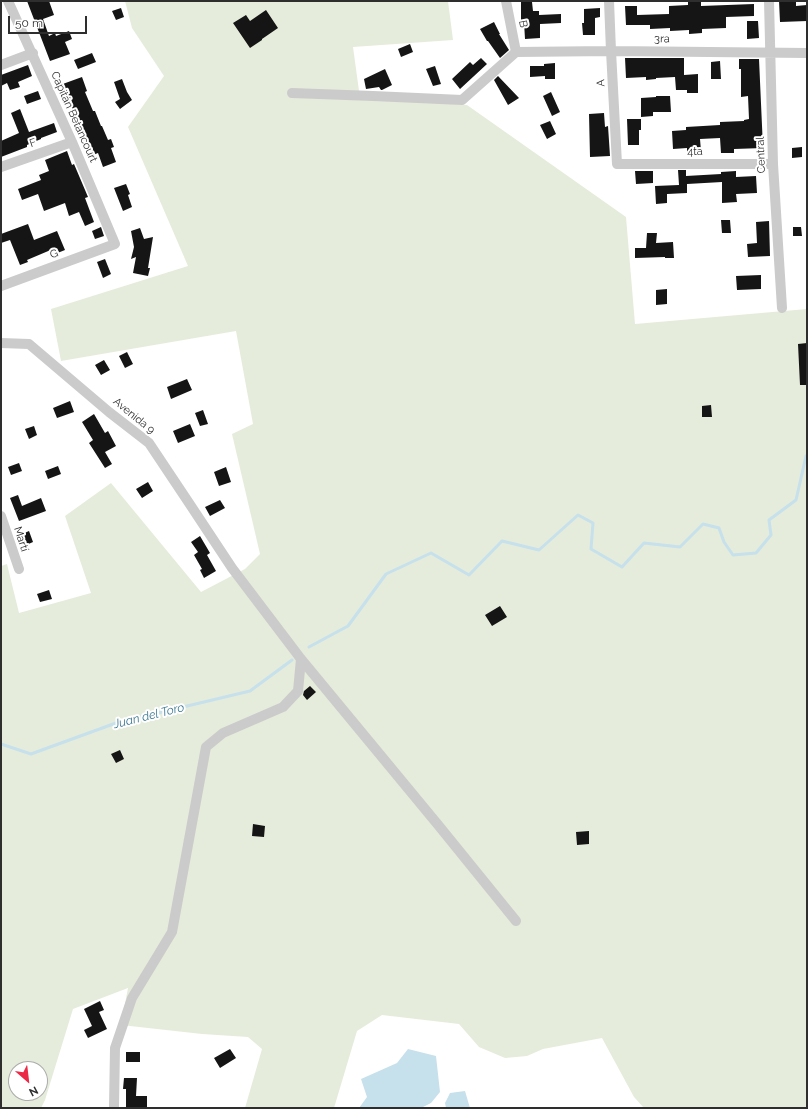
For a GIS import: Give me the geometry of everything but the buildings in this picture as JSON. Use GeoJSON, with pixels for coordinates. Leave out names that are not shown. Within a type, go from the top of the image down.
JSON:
{"type":"FeatureCollection","features":[{"type":"Feature","properties":{"kind":"street","name":"Capitán Betancourt"},"geometry":{"type":"LineString","coordinates":[[8,1],[33,53],[115,244]]}},
{"type":"Feature","properties":{"kind":"street","name":"B"},"geometry":{"type":"LineString","coordinates":[[506,1],[516,52]]}},
{"type":"Feature","properties":{"kind":"street","name":"A"},"geometry":{"type":"LineString","coordinates":[[610,1],[617,164]]}},
{"type":"Feature","properties":{"kind":"street","name":"Central"},"geometry":{"type":"LineString","coordinates":[[769,1],[773,164],[782,308]]}},
{"type":"Feature","properties":{"kind":"street","name":"3ra"},"geometry":{"type":"LineString","coordinates":[[516,52],[611,51],[807,53]]}},
{"type":"Feature","properties":{"kind":"street"},"geometry":{"type":"LineString","coordinates":[[292,93],[462,100],[516,52]]}},
{"type":"Feature","properties":{"kind":"street"},"geometry":{"type":"LineString","coordinates":[[1,65],[33,53]]}},
{"type":"Feature","properties":{"kind":"street","name":"F"},"geometry":{"type":"LineString","coordinates":[[1,167],[72,142]]}},
{"type":"Feature","properties":{"kind":"street","name":"4ta"},"geometry":{"type":"LineString","coordinates":[[617,164],[773,164]]}},
{"type":"Feature","properties":{"kind":"street","name":"G"},"geometry":{"type":"LineString","coordinates":[[1,286],[115,244]]}},
{"type":"Feature","properties":{"kind":"street","name":"Avenida 9"},"geometry":{"type":"LineString","coordinates":[[1,343],[29,344],[148,443],[192,506],[232,568],[301,659],[516,921]]}},
{"type":"Feature","properties":{"kind":"street","name":"Martí"},"geometry":{"type":"LineString","coordinates":[[1,516],[19,569]]}},
{"type":"Feature","properties":{"kind":"street"},"geometry":{"type":"LineString","coordinates":[[114,1108],[115,1048],[132,998],[172,932],[206,747],[223,733],[283,707],[298,691],[301,659]]}},
{"type":"Feature","properties":{"kind":"green space"},"geometry":{"type":"Polygon","coordinates":[[[125,1],[448,1],[453,40],[353,47],[360,98],[467,105],[626,217],[635,324],[807,309],[807,1108],[644,1108],[634,1097],[602,1038],[543,1049],[527,1056],[505,1058],[479,1047],[459,1024],[382,1015],[357,1031],[334,1108],[245,1108],[262,1049],[248,1037],[202,1034],[121,1025],[128,988],[73,1009],[48,1090],[48,1061],[8,1061],[8,1101],[44,1101],[41,1108],[1,1108],[1,566],[7,564],[19,613],[91,593],[65,516],[111,483],[201,592],[245,569],[260,554],[232,434],[253,424],[236,331],[61,361],[51,309],[188,266],[128,127],[164,76],[132,28],[125,1]]]}},
{"type":"Feature","properties":{"kind":"water"},"geometry":{"type":"Polygon","coordinates":[[[408,1049],[436,1056],[440,1092],[431,1103],[421,1108],[359,1108],[367,1097],[361,1079],[397,1063],[408,1049]]]}},
{"type":"Feature","properties":{"kind":"water"},"geometry":{"type":"Polygon","coordinates":[[[465,1091],[470,1108],[446,1108],[445,1103],[450,1093],[465,1091]]]}},
{"type":"Feature","properties":{"kind":"waterway","name":"Juan del Toro"},"geometry":{"type":"LineString","coordinates":[[309,647],[348,626],[386,574],[431,553],[469,575],[502,541],[539,550],[578,515],[593,523],[591,549],[622,567],[644,543],[680,547],[703,524],[719,528],[724,542],[733,555],[756,553],[771,535],[769,520],[796,500],[807,455]]}},
{"type":"Feature","properties":{"kind":"waterway","name":"Juan del Toro"},"geometry":{"type":"LineString","coordinates":[[1,744],[31,754],[116,723],[250,691],[292,660]]}}]}
